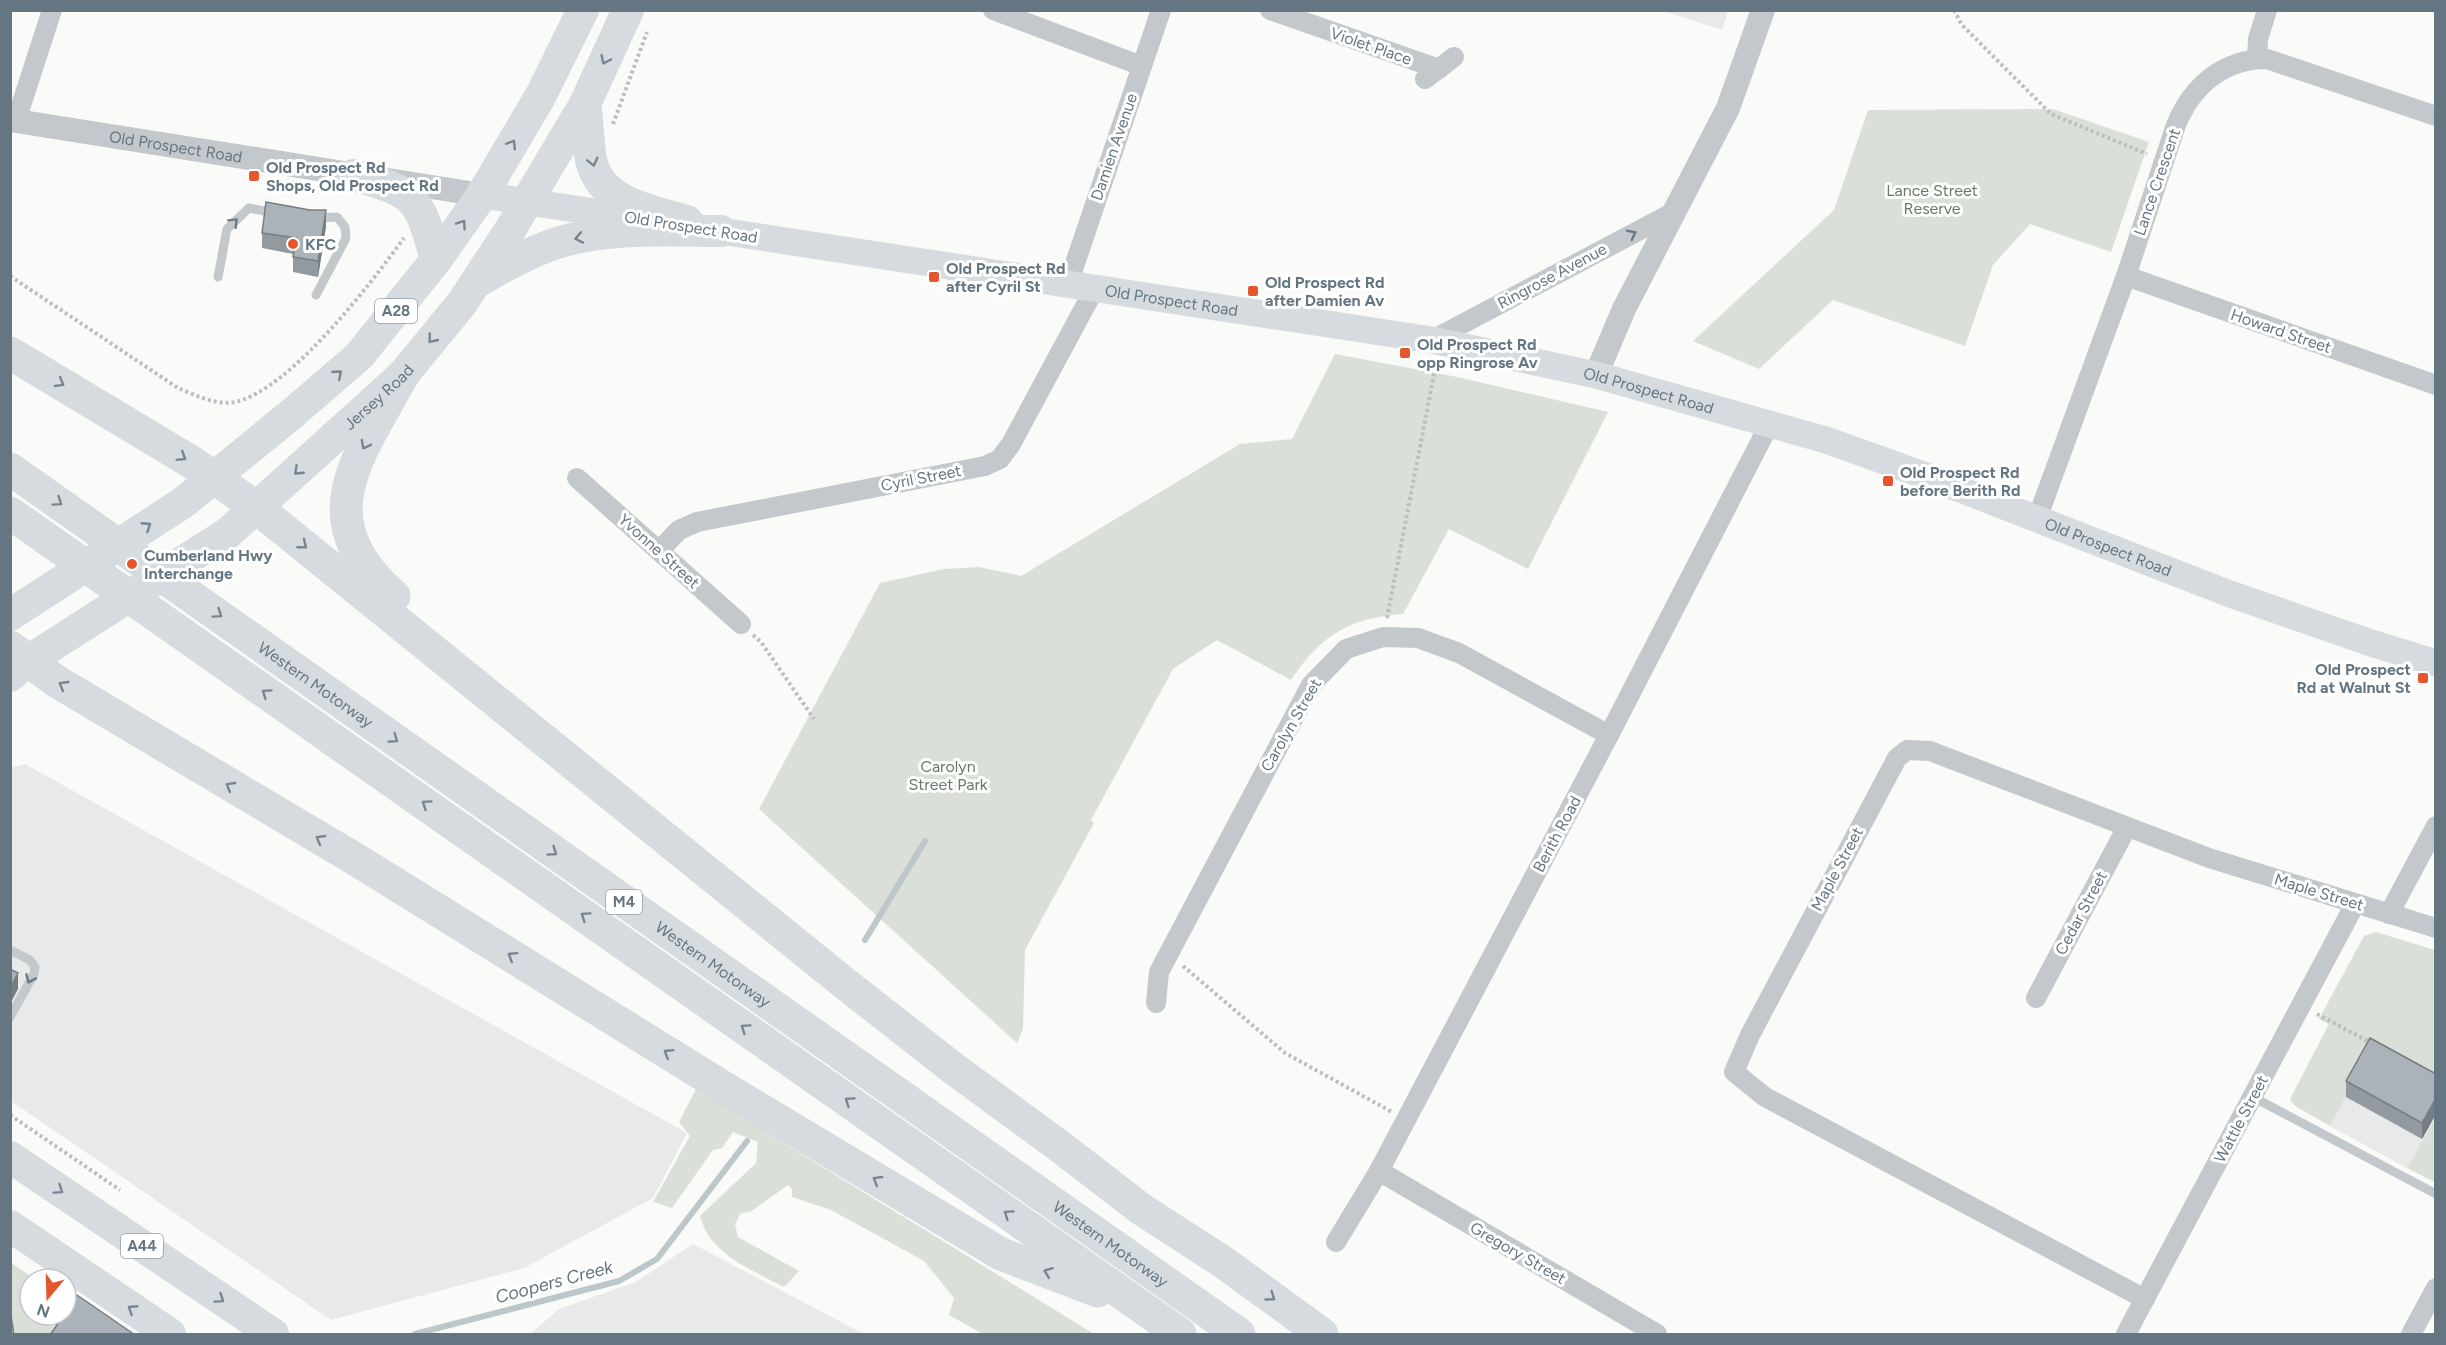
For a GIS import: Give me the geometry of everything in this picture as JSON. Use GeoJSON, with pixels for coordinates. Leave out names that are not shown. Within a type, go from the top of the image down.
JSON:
{"type":"FeatureCollection","features":[{"type":"Feature","properties":{"kind":"highway","name":"A28"},"geometry":{"type":"LineString","coordinates":[[19,609],[184,502],[359,356],[436,260],[482,195],[541,95],[583,10]]}},
{"type":"Feature","properties":{"kind":"highway","name":"Jersey Road"},"geometry":{"type":"LineString","coordinates":[[16,661],[72,635],[228,532],[403,375],[476,283],[527,201],[585,104],[628,10]]}},
{"type":"Feature","properties":{"kind":"highway"},"geometry":{"type":"LineString","coordinates":[[585,104],[591,158],[603,185],[627,203],[721,231]]}},
{"type":"Feature","properties":{"kind":"highway"},"geometry":{"type":"LineString","coordinates":[[353,175],[405,193],[416,204],[425,219],[436,260]]}},
{"type":"Feature","properties":{"kind":"highway"},"geometry":{"type":"LineString","coordinates":[[476,283],[539,251],[575,238],[617,231],[721,231]]}},
{"type":"Feature","properties":{"kind":"highway"},"geometry":{"type":"LineString","coordinates":[[10,353],[214,478],[257,508],[834,975],[954,1069],[1141,1209],[1223,1262],[1322,1335]]}},
{"type":"Feature","properties":{"kind":"highway"},"geometry":{"type":"LineString","coordinates":[[403,375],[357,460],[348,485],[345,503],[346,525],[354,546],[366,568],[380,584],[856,972],[1088,1146],[1223,1262]]}},
{"type":"Feature","properties":{"kind":"highway","name":"Western Motorway"},"geometry":{"type":"LineString","coordinates":[[10,469],[1239,1335]]}},
{"type":"Feature","properties":{"kind":"highway","name":"Western Motorway"},"geometry":{"type":"LineString","coordinates":[[10,513],[1180,1335]]}},
{"type":"Feature","properties":{"kind":"highway"},"geometry":{"type":"LineString","coordinates":[[16,661],[56,681],[360,862],[718,1084],[1000,1254],[1142,1308]]}},
{"type":"Feature","properties":{"kind":"highway","name":"A44"},"geometry":{"type":"LineString","coordinates":[[10,1157],[273,1335]]}},
{"type":"Feature","properties":{"kind":"highway"},"geometry":{"type":"LineString","coordinates":[[10,1226],[170,1335]]}},
{"type":"Feature","properties":{"kind":"main road","name":"Old Prospect Road"},"geometry":{"type":"LineString","coordinates":[[482,195],[1432,340],[1596,375],[1770,423],[1929,477],[2230,594],[2436,663]]}},
{"type":"Feature","properties":{"kind":"street"},"geometry":{"type":"LineString","coordinates":[[13,121],[52,10]]}},
{"type":"Feature","properties":{"kind":"street"},"geometry":{"type":"LineString","coordinates":[[993,10],[1142,66]]}},
{"type":"Feature","properties":{"kind":"street","name":"Damien Avenue"},"geometry":{"type":"LineString","coordinates":[[1068,284],[1161,10]]}},
{"type":"Feature","properties":{"kind":"street","name":"Violet Place"},"geometry":{"type":"LineString","coordinates":[[1270,10],[1439,68]]}},
{"type":"Feature","properties":{"kind":"street"},"geometry":{"type":"LineString","coordinates":[[1596,375],[1624,309],[1728,108],[1763,10]]}},
{"type":"Feature","properties":{"kind":"street"},"geometry":{"type":"LineString","coordinates":[[2257,59],[2258,39],[2267,10]]}},
{"type":"Feature","properties":{"kind":"street","name":"Lance Crescent"},"geometry":{"type":"LineString","coordinates":[[2037,519],[2126,276],[2179,116],[2198,88],[2215,73],[2227,67],[2257,59],[2279,61],[2436,116]]}},
{"type":"Feature","properties":{"kind":"street","name":"Old Prospect Road"},"geometry":{"type":"LineString","coordinates":[[13,121],[482,195]]}},
{"type":"Feature","properties":{"kind":"street","name":"Ringrose Avenue"},"geometry":{"type":"LineString","coordinates":[[1432,340],[1672,213]]}},
{"type":"Feature","properties":{"kind":"street","name":"Howard Street"},"geometry":{"type":"LineString","coordinates":[[2126,276],[2436,386]]}},
{"type":"Feature","properties":{"kind":"street","name":"Cyril Street"},"geometry":{"type":"LineString","coordinates":[[659,551],[679,530],[698,522],[985,466],[995,462],[1011,444],[1095,288]]}},
{"type":"Feature","properties":{"kind":"street","name":"Berith Road"},"geometry":{"type":"LineString","coordinates":[[1336,1242],[1379,1171],[1609,735],[1770,423]]}},
{"type":"Feature","properties":{"kind":"street","name":"Yvonne Street"},"geometry":{"type":"LineString","coordinates":[[577,478],[741,624]]}},
{"type":"Feature","properties":{"kind":"street","name":"Carolyn Street"},"geometry":{"type":"LineString","coordinates":[[1156,1003],[1159,972],[1168,953],[1311,685],[1346,649],[1383,637],[1418,638],[1459,653],[1609,735]]}},
{"type":"Feature","properties":{"kind":"street","name":"Maple Street"},"geometry":{"type":"LineString","coordinates":[[2145,1299],[1765,1097],[1734,1072],[1750,1035],[1897,758],[1907,750],[1930,751],[2229,865],[2436,928]]}},
{"type":"Feature","properties":{"kind":"street"},"geometry":{"type":"LineString","coordinates":[[2390,914],[2436,826]]}},
{"type":"Feature","properties":{"kind":"street","name":"Cedar Street"},"geometry":{"type":"LineString","coordinates":[[2036,998],[2127,827]]}},
{"type":"Feature","properties":{"kind":"street","name":"Wattle Street"},"geometry":{"type":"LineString","coordinates":[[2126,1335],[2355,904]]}},
{"type":"Feature","properties":{"kind":"street","name":"Gregory Street"},"geometry":{"type":"LineString","coordinates":[[1379,1171],[1657,1335]]}},
{"type":"Feature","properties":{"kind":"street"},"geometry":{"type":"LineString","coordinates":[[2411,1335],[2436,1288]]}},
{"type":"Feature","properties":{"kind":"lane"},"geometry":{"type":"LineString","coordinates":[[218,277],[227,229],[249,208],[290,215]]}},
{"type":"Feature","properties":{"kind":"lane"},"geometry":{"type":"LineString","coordinates":[[301,217],[337,218],[345,227],[346,238],[316,295]]}},
{"type":"Feature","properties":{"kind":"lane"},"geometry":{"type":"LineString","coordinates":[[10,950],[30,960],[35,967],[34,974],[10,1017]]}},
{"type":"Feature","properties":{"kind":"lane"},"geometry":{"type":"LineString","coordinates":[[2253,1097],[2436,1194]]}},
{"type":"Feature","properties":{"kind":"path"},"geometry":{"type":"LineString","coordinates":[[1954,10],[1962,25],[2051,114],[2132,149],[2164,160]]}},
{"type":"Feature","properties":{"kind":"path"},"geometry":{"type":"LineString","coordinates":[[10,276],[178,388],[206,399],[234,403],[260,393],[324,337],[360,297],[414,225],[425,219]]}},
{"type":"Feature","properties":{"kind":"path"},"geometry":{"type":"LineString","coordinates":[[1383,637],[1437,367],[1432,340]]}},
{"type":"Feature","properties":{"kind":"path"},"geometry":{"type":"LineString","coordinates":[[741,624],[762,642],[814,719]]}},
{"type":"Feature","properties":{"kind":"path"},"geometry":{"type":"LineString","coordinates":[[1168,953],[1285,1053],[1406,1120]]}},
{"type":"Feature","properties":{"kind":"path"},"geometry":{"type":"LineString","coordinates":[[2302,1006],[2374,1044]]}},
{"type":"Feature","properties":{"kind":"path"},"geometry":{"type":"LineString","coordinates":[[10,1115],[120,1190]]}},
{"type":"Feature","properties":{"kind":"shaded area"},"geometry":{"type":"Polygon","coordinates":[[[1728,10],[1722,30],[1664,11],[1728,10]]]}},
{"type":"Feature","properties":{"kind":"shaded area"},"geometry":{"type":"Polygon","coordinates":[[[25,764],[687,1133],[653,1198],[524,1268],[331,1320],[11,1101],[10,768],[25,764]]]}},
{"type":"Feature","properties":{"kind":"shaded area"},"geometry":{"type":"Polygon","coordinates":[[[2373,1047],[2435,1082],[2435,1119],[2407,1168],[2330,1126],[2373,1047]]]}},
{"type":"Feature","properties":{"kind":"shaded area"},"geometry":{"type":"Polygon","coordinates":[[[693,1244],[864,1334],[530,1334],[559,1309],[636,1282],[693,1244]]]}},
{"type":"Feature","properties":{"kind":"green space","name":"Lance Street Reserve"},"geometry":{"type":"Polygon","coordinates":[[[2053,109],[2149,142],[2111,252],[2030,224],[1993,265],[1965,346],[1833,300],[1759,369],[1693,341],[1834,210],[1868,110],[2053,109]]]}},
{"type":"Feature","properties":{"kind":"green space","name":"Carolyn Street Park"},"geometry":{"type":"Polygon","coordinates":[[[1335,354],[1457,377],[1608,412],[1528,569],[1449,529],[1403,614],[1367,620],[1338,632],[1314,651],[1291,680],[1217,640],[1173,669],[1091,820],[1094,823],[1025,950],[1023,1029],[1017,1043],[759,809],[880,583],[944,569],[979,567],[1021,576],[1240,444],[1292,439],[1335,354]]]}},
{"type":"Feature","properties":{"kind":"green space"},"geometry":{"type":"Polygon","coordinates":[[[2376,932],[2435,950],[2435,1082],[2373,1047],[2330,1126],[2295,1106],[2290,1099],[2329,1024],[2319,1019],[2364,936],[2376,932]]]}},
{"type":"Feature","properties":{"kind":"green space"},"geometry":{"type":"Polygon","coordinates":[[[696,1089],[1094,1334],[983,1334],[949,1315],[954,1298],[924,1261],[831,1210],[792,1197],[792,1189],[788,1185],[750,1212],[741,1213],[735,1224],[738,1237],[799,1271],[784,1287],[733,1259],[713,1241],[705,1230],[700,1216],[756,1163],[758,1142],[733,1132],[722,1148],[713,1150],[672,1208],[653,1202],[690,1136],[679,1122],[696,1089]]]}},
{"type":"Feature","properties":{"kind":"green space"},"geometry":{"type":"Polygon","coordinates":[[[2435,1119],[2435,1182],[2407,1168],[2435,1119]]]}},
{"type":"Feature","properties":{"kind":"green space"},"geometry":{"type":"Polygon","coordinates":[[[10,1262],[18,1267],[18,1327],[78,1327],[78,1308],[118,1334],[11,1334],[10,1262]]]}},
{"type":"Feature","properties":{"kind":"building"},"geometry":{"type":"Polygon","coordinates":[[[266,202],[310,210],[326,210],[318,261],[293,257],[296,238],[262,233],[266,202]]]}},
{"type":"Feature","properties":{"kind":"building"},"geometry":{"type":"Polygon","coordinates":[[[10,969],[18,973],[10,988],[10,969]]]}},
{"type":"Feature","properties":{"kind":"building"},"geometry":{"type":"Polygon","coordinates":[[[2370,1038],[2436,1074],[2436,1098],[2422,1123],[2346,1081],[2370,1038]]]}},
{"type":"Feature","properties":{"kind":"building"},"geometry":{"type":"Polygon","coordinates":[[[78,1296],[135,1335],[50,1335],[56,1327],[78,1327],[78,1296]]]}},
{"type":"Feature","properties":{"kind":"building"},"geometry":{"type":"Polygon","coordinates":[[[10,1309],[14,1335],[10,1335],[10,1309]]]}},
{"type":"Feature","properties":{"kind":"waterway","name":"Coopers Creek"},"geometry":{"type":"LineString","coordinates":[[865,940],[925,841]]}},
{"type":"Feature","properties":{"kind":"waterway","name":"Coopers Creek"},"geometry":{"type":"LineString","coordinates":[[415,1334],[619,1281],[657,1259],[747,1141]]}},
{"type":"Feature","properties":{"kind":"place","name":"Old Prospect Rd Shops, Old Prospect Rd"},"geometry":{"type":"Point","coordinates":[254,176]}},
{"type":"Feature","properties":{"kind":"place","name":"KFC"},"geometry":{"type":"Point","coordinates":[293,244]}},
{"type":"Feature","properties":{"kind":"place","name":"Old Prospect Rd after Cyril St"},"geometry":{"type":"Point","coordinates":[934,277]}},
{"type":"Feature","properties":{"kind":"place","name":"Old Prospect Rd after Damien Av"},"geometry":{"type":"Point","coordinates":[1253,291]}},
{"type":"Feature","properties":{"kind":"place","name":"Old Prospect Rd opp Ringrose Av"},"geometry":{"type":"Point","coordinates":[1405,353]}},
{"type":"Feature","properties":{"kind":"place","name":"Old Prospect Rd before Berith Rd"},"geometry":{"type":"Point","coordinates":[1888,481]}},
{"type":"Feature","properties":{"kind":"place","name":"Cumberland Hwy Interchange"},"geometry":{"type":"Point","coordinates":[132,564]}},
{"type":"Feature","properties":{"kind":"place","name":"Old Prospect Rd at Walnut St"},"geometry":{"type":"Point","coordinates":[2423,678]}}]}
